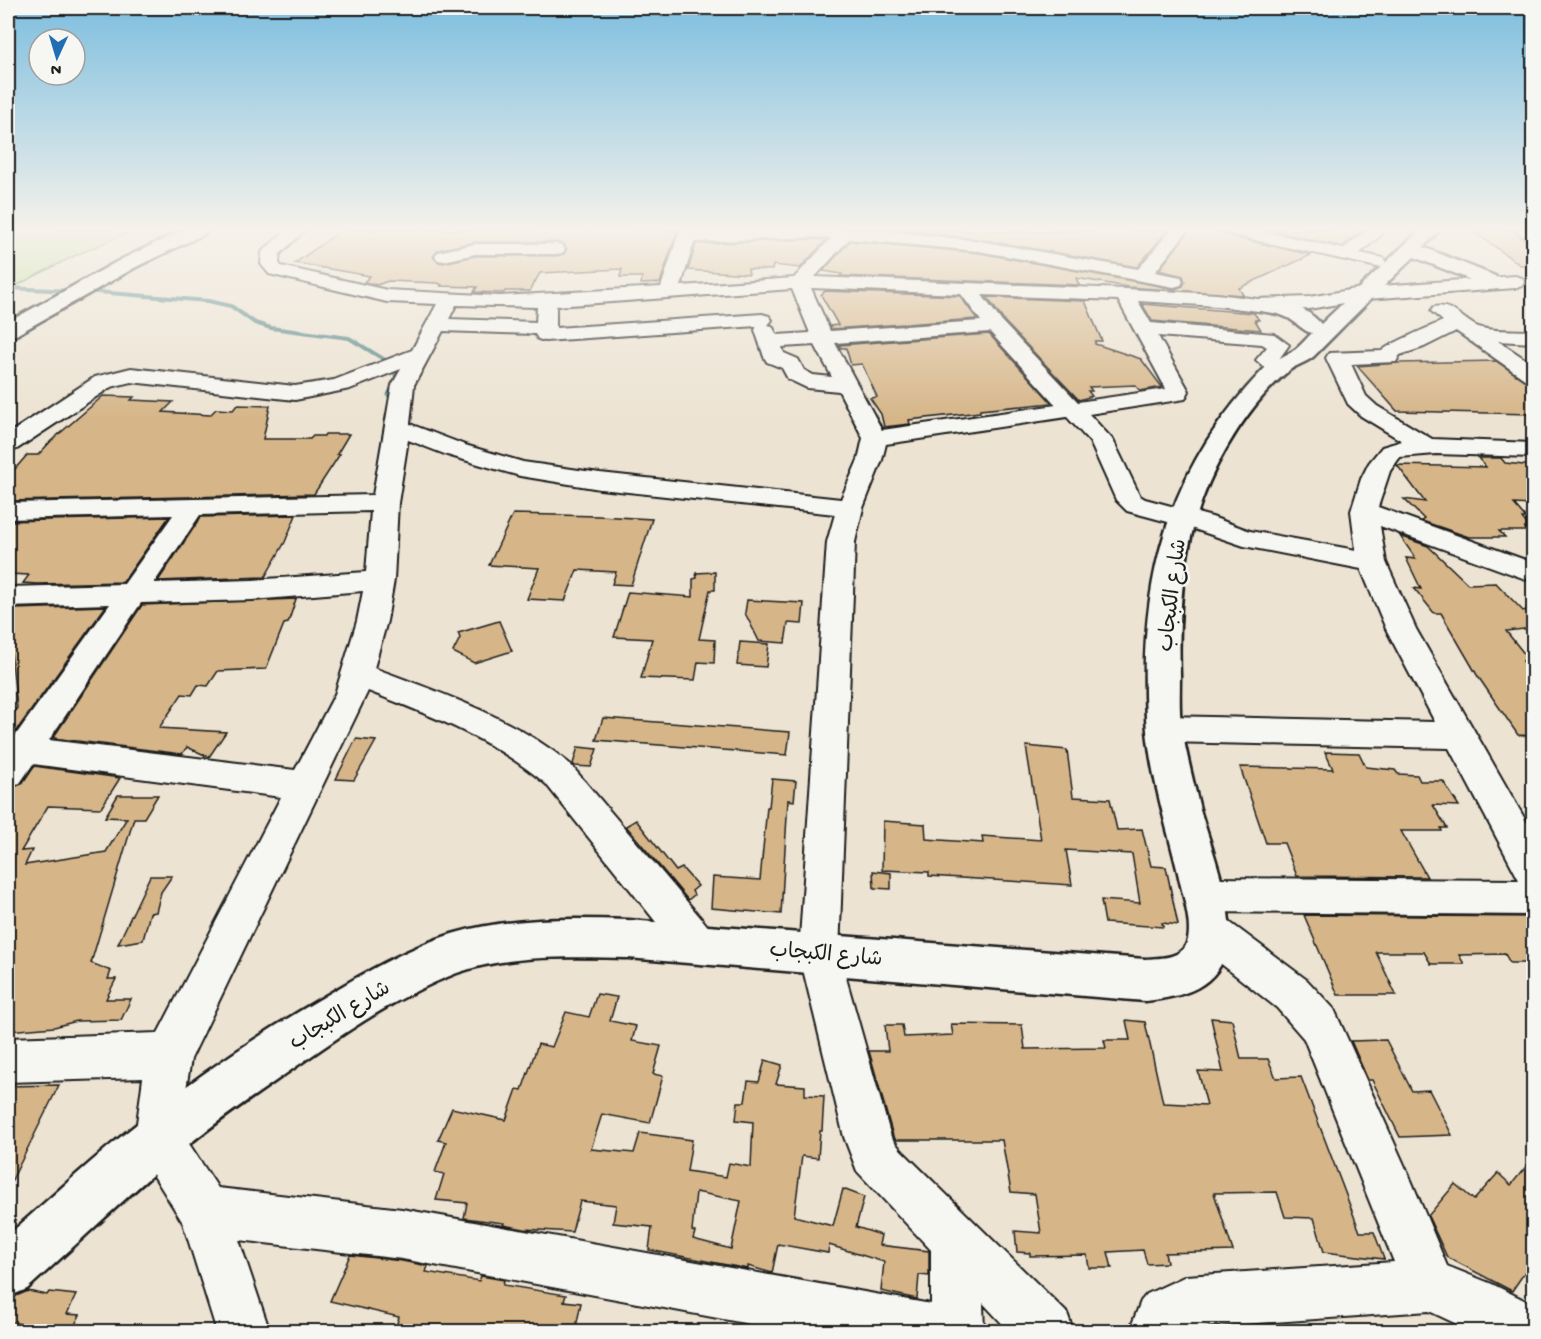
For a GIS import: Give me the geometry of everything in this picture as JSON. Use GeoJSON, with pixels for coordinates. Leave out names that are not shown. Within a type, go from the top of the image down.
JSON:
{"type":"FeatureCollection","features":[{"type":"Feature","properties":{"kind":"main road"},"geometry":{"type":"LineString","coordinates":[[8,330],[65,292]]}},
{"type":"Feature","properties":{"kind":"main road"},"geometry":{"type":"LineString","coordinates":[[1285,362],[1291,351],[1313,327],[1360,292]]}},
{"type":"Feature","properties":{"kind":"main road"},"geometry":{"type":"LineString","coordinates":[[1285,362],[1303,354],[1365,292]]}},
{"type":"Feature","properties":{"kind":"main road"},"geometry":{"type":"LineString","coordinates":[[8,318],[46,303]]}},
{"type":"Feature","properties":{"kind":"main road"},"geometry":{"type":"LineString","coordinates":[[1258,305],[1288,311],[1304,318],[1313,327]]}},
{"type":"Feature","properties":{"kind":"main road","name":"شارع الكبجاب"},"geometry":{"type":"LineString","coordinates":[[8,1270],[158,1138],[216,1094],[307,1032],[380,988],[414,970],[453,954],[505,943],[560,937],[697,944],[1145,980],[1175,976],[1191,970],[1202,961],[1209,947],[1207,913],[1165,729],[1162,667],[1164,612],[1170,567],[1183,518],[1198,475],[1226,428],[1285,362]]}},
{"type":"Feature","properties":{"kind":"street"},"geometry":{"type":"LineString","coordinates":[[366,292],[443,313],[544,328]]}},
{"type":"Feature","properties":{"kind":"street"},"geometry":{"type":"LineString","coordinates":[[542,292],[541,301],[546,335],[762,320]]}},
{"type":"Feature","properties":{"kind":"street"},"geometry":{"type":"LineString","coordinates":[[443,313],[541,301],[676,292]]}},
{"type":"Feature","properties":{"kind":"street"},"geometry":{"type":"LineString","coordinates":[[754,292],[768,342],[775,357],[790,364],[796,374],[807,381],[847,385]]}},
{"type":"Feature","properties":{"kind":"street"},"geometry":{"type":"LineString","coordinates":[[805,292],[822,338],[875,438],[870,460],[850,508],[841,542],[819,953],[867,1137],[874,1154],[884,1167],[1048,1332]]}},
{"type":"Feature","properties":{"kind":"street"},"geometry":{"type":"LineString","coordinates":[[970,292],[995,326],[1105,446],[1129,500],[1145,509],[1183,518],[1244,538],[1372,562]]}},
{"type":"Feature","properties":{"kind":"street"},"geometry":{"type":"LineString","coordinates":[[1084,292],[1217,300],[1258,305],[1318,292]]}},
{"type":"Feature","properties":{"kind":"street"},"geometry":{"type":"LineString","coordinates":[[1195,292],[1197,299]]}},
{"type":"Feature","properties":{"kind":"street"},"geometry":{"type":"LineString","coordinates":[[1217,300],[1301,296],[1318,292]]}},
{"type":"Feature","properties":{"kind":"street"},"geometry":{"type":"LineString","coordinates":[[1399,292],[1463,328],[1533,375]]}},
{"type":"Feature","properties":{"kind":"street"},"geometry":{"type":"LineString","coordinates":[[875,438],[1175,396],[1178,393],[1125,295]]}},
{"type":"Feature","properties":{"kind":"street"},"geometry":{"type":"LineString","coordinates":[[244,1332],[204,1212],[158,1138],[161,1101],[170,1055],[345,710],[358,674],[380,580],[385,503],[403,384],[443,313]]}},
{"type":"Feature","properties":{"kind":"street"},"geometry":{"type":"LineString","coordinates":[[768,342],[995,326]]}},
{"type":"Feature","properties":{"kind":"street"},"geometry":{"type":"LineString","coordinates":[[1428,447],[1369,411],[1356,399],[1337,358],[1388,357],[1393,350],[1409,348],[1420,339],[1463,328],[1533,337]]}},
{"type":"Feature","properties":{"kind":"street"},"geometry":{"type":"LineString","coordinates":[[1144,329],[1267,338],[1279,345],[1267,360],[1285,362]]}},
{"type":"Feature","properties":{"kind":"street"},"geometry":{"type":"LineString","coordinates":[[8,444],[103,382],[121,376],[295,393],[313,392],[338,386],[417,356]]}},
{"type":"Feature","properties":{"kind":"street"},"geometry":{"type":"LineString","coordinates":[[398,428],[456,450],[520,470],[850,508]]}},
{"type":"Feature","properties":{"kind":"street"},"geometry":{"type":"LineString","coordinates":[[1533,450],[1402,448],[1389,453],[1371,486],[1365,510],[1372,562],[1401,628],[1533,871]]}},
{"type":"Feature","properties":{"kind":"street"},"geometry":{"type":"LineString","coordinates":[[8,511],[385,503]]}},
{"type":"Feature","properties":{"kind":"street"},"geometry":{"type":"LineString","coordinates":[[13,757],[192,507]]}},
{"type":"Feature","properties":{"kind":"street"},"geometry":{"type":"LineString","coordinates":[[1365,510],[1530,574]]}},
{"type":"Feature","properties":{"kind":"street"},"geometry":{"type":"LineString","coordinates":[[8,597],[252,590],[380,580]]}},
{"type":"Feature","properties":{"kind":"street"},"geometry":{"type":"LineString","coordinates":[[358,674],[458,714],[512,740],[543,760],[558,774],[697,944]]}},
{"type":"Feature","properties":{"kind":"street"},"geometry":{"type":"LineString","coordinates":[[1165,729],[1460,735]]}},
{"type":"Feature","properties":{"kind":"street"},"geometry":{"type":"LineString","coordinates":[[13,757],[305,786]]}},
{"type":"Feature","properties":{"kind":"street"},"geometry":{"type":"LineString","coordinates":[[1207,913],[1533,898]]}},
{"type":"Feature","properties":{"kind":"street"},"geometry":{"type":"LineString","coordinates":[[1207,913],[1292,994],[1319,1024],[1429,1285]]}},
{"type":"Feature","properties":{"kind":"street"},"geometry":{"type":"LineString","coordinates":[[8,1059],[170,1055]]}},
{"type":"Feature","properties":{"kind":"street"},"geometry":{"type":"LineString","coordinates":[[204,1212],[402,1234],[940,1332]]}},
{"type":"Feature","properties":{"kind":"street"},"geometry":{"type":"LineString","coordinates":[[956,1240],[957,1332]]}},
{"type":"Feature","properties":{"kind":"street"},"geometry":{"type":"LineString","coordinates":[[1155,1332],[1161,1315],[1166,1310],[1186,1302],[1429,1285],[1473,1303],[1530,1332]]}},
{"type":"Feature","properties":{"kind":"building"},"geometry":{"type":"Polygon","coordinates":[[[824,292],[865,292],[960,296],[977,319],[831,329],[830,326],[838,325],[821,295],[824,292]]]}},
{"type":"Feature","properties":{"kind":"building"},"geometry":{"type":"Polygon","coordinates":[[[1207,292],[1242,292],[1243,295],[1207,292]]]}},
{"type":"Feature","properties":{"kind":"building"},"geometry":{"type":"Polygon","coordinates":[[[987,297],[1085,301],[1102,341],[1095,341],[1095,344],[1141,359],[1162,387],[1140,391],[1135,385],[1089,387],[1092,391],[1088,391],[1092,396],[1079,400],[1004,321],[987,297]]]}},
{"type":"Feature","properties":{"kind":"building"},"geometry":{"type":"Polygon","coordinates":[[[1142,304],[1254,313],[1259,320],[1255,320],[1261,330],[1152,321],[1142,304]]]}},
{"type":"Feature","properties":{"kind":"building"},"geometry":{"type":"Polygon","coordinates":[[[989,334],[1052,403],[909,420],[910,424],[884,427],[881,414],[870,398],[877,397],[862,364],[851,365],[846,348],[841,348],[839,345],[989,334]]]}},
{"type":"Feature","properties":{"kind":"building"},"geometry":{"type":"Polygon","coordinates":[[[1496,361],[1533,386],[1533,414],[1397,411],[1357,366],[1398,363],[1496,361]]]}},
{"type":"Feature","properties":{"kind":"building"},"geometry":{"type":"Polygon","coordinates":[[[103,396],[173,402],[163,412],[210,415],[216,409],[233,410],[237,405],[270,406],[263,439],[310,439],[313,436],[324,436],[325,434],[349,434],[337,454],[340,454],[314,494],[8,501],[8,477],[27,455],[38,455],[103,396]]]}},
{"type":"Feature","properties":{"kind":"building"},"geometry":{"type":"Polygon","coordinates":[[[1478,458],[1501,458],[1505,463],[1533,466],[1533,505],[1514,504],[1526,518],[1522,518],[1530,528],[1525,528],[1527,531],[1499,531],[1505,537],[1469,537],[1422,521],[1424,519],[1404,499],[1425,502],[1397,465],[1486,467],[1478,458]]]}},
{"type":"Feature","properties":{"kind":"building"},"geometry":{"type":"Polygon","coordinates":[[[513,514],[652,519],[631,585],[612,584],[616,572],[577,570],[565,601],[527,599],[539,568],[489,565],[513,514]]]}},
{"type":"Feature","properties":{"kind":"building"},"geometry":{"type":"Polygon","coordinates":[[[296,515],[285,542],[265,577],[158,581],[201,517],[296,515]]]}},
{"type":"Feature","properties":{"kind":"building"},"geometry":{"type":"Polygon","coordinates":[[[169,517],[123,582],[37,584],[23,583],[29,575],[8,574],[8,521],[169,517]]]}},
{"type":"Feature","properties":{"kind":"building"},"geometry":{"type":"Polygon","coordinates":[[[1400,536],[1428,546],[1468,584],[1496,583],[1523,611],[1526,610],[1533,617],[1533,628],[1506,631],[1530,661],[1523,661],[1533,674],[1533,736],[1518,735],[1477,675],[1441,613],[1434,613],[1414,588],[1421,589],[1406,558],[1416,559],[1400,536]]]}},
{"type":"Feature","properties":{"kind":"building"},"geometry":{"type":"Polygon","coordinates":[[[715,572],[715,590],[710,590],[699,639],[715,640],[714,663],[698,662],[695,680],[641,678],[652,639],[614,637],[628,592],[693,597],[693,579],[697,578],[696,573],[715,572]]]}},
{"type":"Feature","properties":{"kind":"building"},"geometry":{"type":"Polygon","coordinates":[[[296,599],[288,623],[284,624],[266,669],[218,671],[208,686],[198,685],[192,695],[182,694],[159,728],[226,732],[209,757],[187,747],[182,754],[53,738],[142,605],[296,599]]]}},
{"type":"Feature","properties":{"kind":"building"},"geometry":{"type":"Polygon","coordinates":[[[747,600],[804,603],[802,624],[788,623],[785,643],[759,641],[745,613],[747,600]]]}},
{"type":"Feature","properties":{"kind":"building"},"geometry":{"type":"Polygon","coordinates":[[[106,606],[14,734],[8,733],[8,721],[17,708],[11,652],[8,657],[8,617],[14,609],[106,606]]]}},
{"type":"Feature","properties":{"kind":"building"},"geometry":{"type":"Polygon","coordinates":[[[499,621],[512,651],[474,663],[453,652],[460,638],[458,633],[499,621]]]}},
{"type":"Feature","properties":{"kind":"building"},"geometry":{"type":"Polygon","coordinates":[[[740,642],[769,644],[766,667],[737,665],[740,642]]]}},
{"type":"Feature","properties":{"kind":"building"},"geometry":{"type":"Polygon","coordinates":[[[603,718],[790,732],[787,755],[596,740],[603,718]]]}},
{"type":"Feature","properties":{"kind":"building"},"geometry":{"type":"Polygon","coordinates":[[[356,739],[376,741],[354,780],[336,779],[356,739]]]}},
{"type":"Feature","properties":{"kind":"building"},"geometry":{"type":"Polygon","coordinates":[[[1026,746],[1067,750],[1073,797],[1110,799],[1117,830],[1142,829],[1151,866],[1166,867],[1178,925],[1162,923],[1163,927],[1105,923],[1101,900],[1140,903],[1132,854],[1066,850],[1072,885],[929,876],[929,872],[882,870],[883,821],[925,824],[926,839],[983,843],[982,836],[1041,840],[1026,746]]]}},
{"type":"Feature","properties":{"kind":"building"},"geometry":{"type":"Polygon","coordinates":[[[578,747],[597,749],[591,767],[573,764],[578,747]]]}},
{"type":"Feature","properties":{"kind":"building"},"geometry":{"type":"Polygon","coordinates":[[[1325,752],[1359,753],[1366,767],[1395,770],[1398,774],[1417,775],[1420,781],[1443,781],[1459,806],[1433,805],[1447,828],[1441,828],[1442,831],[1401,831],[1427,877],[1297,876],[1284,843],[1266,843],[1240,767],[1333,769],[1325,752]]]}},
{"type":"Feature","properties":{"kind":"building"},"geometry":{"type":"Polygon","coordinates":[[[34,766],[120,778],[101,808],[48,806],[21,851],[32,850],[25,865],[106,852],[127,818],[105,817],[118,795],[158,795],[144,818],[134,818],[91,963],[111,971],[108,979],[116,979],[106,999],[131,999],[121,1020],[77,1021],[54,1027],[8,1031],[8,789],[22,784],[34,766]]]}},
{"type":"Feature","properties":{"kind":"building"},"geometry":{"type":"Polygon","coordinates":[[[772,779],[796,781],[794,801],[788,800],[781,914],[711,908],[713,877],[760,880],[772,779]]]}},
{"type":"Feature","properties":{"kind":"building"},"geometry":{"type":"Polygon","coordinates":[[[636,820],[676,871],[682,868],[698,886],[692,891],[694,895],[688,900],[626,826],[636,820]]]}},
{"type":"Feature","properties":{"kind":"building"},"geometry":{"type":"Polygon","coordinates":[[[873,871],[891,873],[891,889],[874,888],[873,871]]]}},
{"type":"Feature","properties":{"kind":"building"},"geometry":{"type":"Polygon","coordinates":[[[150,876],[172,876],[161,892],[156,912],[150,913],[143,940],[118,944],[150,876]]]}},
{"type":"Feature","properties":{"kind":"building"},"geometry":{"type":"Polygon","coordinates":[[[1304,915],[1533,917],[1533,963],[1510,963],[1505,954],[1459,955],[1464,964],[1431,964],[1424,952],[1376,952],[1396,995],[1338,995],[1304,915]]]}},
{"type":"Feature","properties":{"kind":"building"},"geometry":{"type":"Polygon","coordinates":[[[597,994],[617,997],[610,1021],[636,1026],[632,1041],[661,1046],[653,1074],[663,1076],[650,1123],[602,1114],[591,1149],[634,1153],[640,1133],[692,1140],[687,1171],[726,1177],[729,1163],[751,1167],[753,1122],[736,1120],[738,1102],[745,1102],[748,1081],[759,1082],[765,1060],[782,1065],[776,1084],[805,1086],[805,1095],[824,1096],[818,1158],[802,1156],[794,1216],[833,1226],[843,1189],[864,1197],[856,1227],[881,1235],[879,1245],[929,1251],[929,1276],[919,1275],[917,1299],[881,1291],[884,1262],[829,1245],[828,1253],[778,1244],[772,1273],[748,1266],[748,1269],[649,1250],[652,1227],[613,1223],[616,1205],[580,1201],[572,1232],[524,1229],[503,1225],[504,1223],[464,1218],[467,1203],[436,1200],[444,1174],[435,1172],[446,1142],[438,1140],[452,1108],[506,1120],[517,1089],[522,1090],[538,1044],[552,1047],[566,1012],[589,1017],[597,994]],[[696,1192],[693,1239],[731,1249],[741,1201],[696,1192]]]}},
{"type":"Feature","properties":{"kind":"building"},"geometry":{"type":"Polygon","coordinates":[[[1211,1018],[1232,1020],[1241,1059],[1268,1059],[1276,1078],[1301,1077],[1360,1232],[1374,1232],[1384,1259],[1324,1252],[1314,1218],[1285,1217],[1277,1192],[1214,1193],[1233,1251],[1165,1253],[1167,1263],[1147,1264],[1143,1250],[1108,1252],[1112,1268],[1089,1268],[1087,1255],[1030,1256],[1030,1253],[1017,1252],[1015,1231],[1041,1233],[1035,1194],[1011,1192],[1002,1140],[896,1140],[869,1051],[888,1051],[885,1025],[902,1025],[904,1037],[953,1035],[951,1024],[1022,1025],[1025,1049],[1106,1048],[1104,1040],[1130,1040],[1126,1020],[1145,1022],[1163,1103],[1207,1105],[1198,1071],[1223,1072],[1211,1018]]]}},
{"type":"Feature","properties":{"kind":"building"},"geometry":{"type":"Polygon","coordinates":[[[1386,1040],[1412,1091],[1429,1090],[1452,1135],[1400,1137],[1372,1080],[1368,1080],[1351,1041],[1386,1040]]]}},
{"type":"Feature","properties":{"kind":"building"},"geometry":{"type":"Polygon","coordinates":[[[59,1085],[8,1188],[8,1086],[59,1085]]]}},
{"type":"Feature","properties":{"kind":"building"},"geometry":{"type":"Polygon","coordinates":[[[1533,1158],[1533,1260],[1512,1291],[1447,1257],[1428,1216],[1455,1184],[1474,1200],[1498,1173],[1511,1185],[1533,1158]]]}},
{"type":"Feature","properties":{"kind":"building"},"geometry":{"type":"Polygon","coordinates":[[[350,1255],[402,1261],[428,1266],[426,1272],[479,1281],[481,1276],[504,1280],[503,1285],[566,1295],[564,1301],[581,1303],[575,1332],[488,1332],[455,1328],[454,1332],[394,1332],[399,1317],[330,1301],[350,1255]]]}},
{"type":"Feature","properties":{"kind":"building"},"geometry":{"type":"Polygon","coordinates":[[[28,1291],[47,1295],[49,1292],[76,1295],[67,1314],[80,1315],[71,1332],[46,1330],[8,1321],[8,1310],[16,1296],[28,1291]]]}},
{"type":"Feature","properties":{"kind":"waterway"},"geometry":{"type":"LineString","coordinates":[[103,292],[208,301],[231,306],[255,323],[271,328],[349,338],[390,363]]}},
{"type":"Feature","properties":{"kind":"waterway"},"geometry":{"type":"LineString","coordinates":[[389,395],[396,380],[396,367]]}}]}
